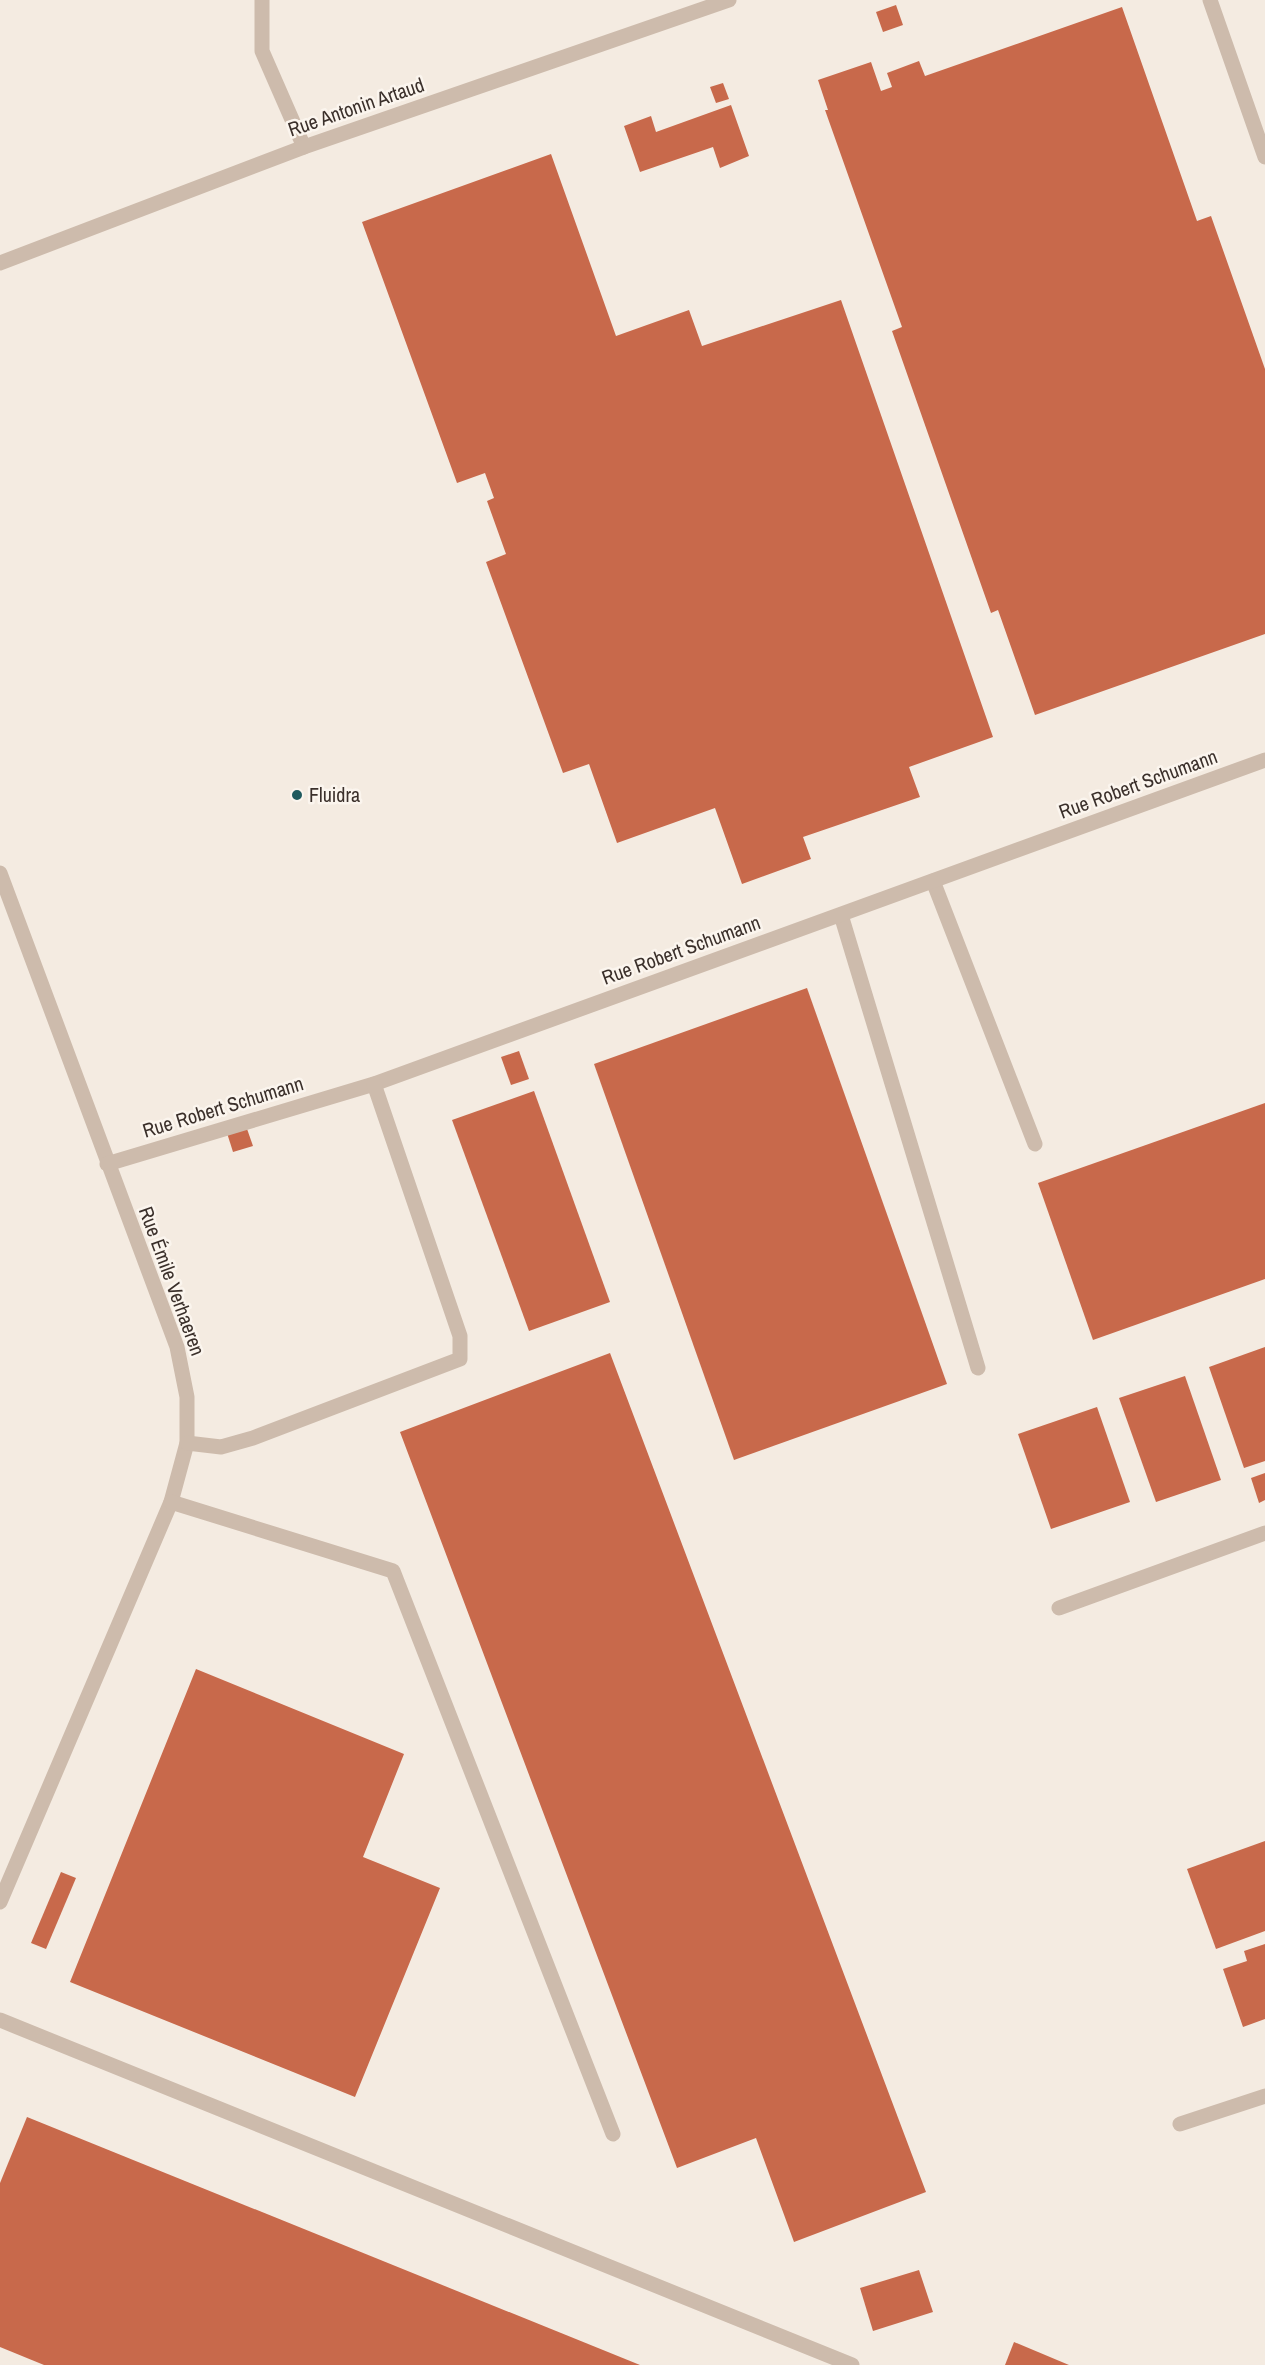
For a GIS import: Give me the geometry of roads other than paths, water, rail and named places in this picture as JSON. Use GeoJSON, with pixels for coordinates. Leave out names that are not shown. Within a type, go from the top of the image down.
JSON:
{"type":"FeatureCollection","features":[{"type":"Feature","properties":{"kind":"street"},"geometry":{"type":"LineString","coordinates":[[262,0],[262,51],[304,147]]}},
{"type":"Feature","properties":{"kind":"street","name":"Rue Antonin Artaud"},"geometry":{"type":"LineString","coordinates":[[0,263],[304,147],[729,0]]}},
{"type":"Feature","properties":{"kind":"street"},"geometry":{"type":"LineString","coordinates":[[1210,0],[1265,157]]}},
{"type":"Feature","properties":{"kind":"street","name":"Rue Robert Schumann"},"geometry":{"type":"LineString","coordinates":[[107,1164],[374,1084],[1265,760]]}},
{"type":"Feature","properties":{"kind":"street","name":"Rue Émile Verhaeren"},"geometry":{"type":"LineString","coordinates":[[0,873],[177,1347],[188,1396],[187,1443],[171,1502],[0,1902]]}},
{"type":"Feature","properties":{"kind":"street"},"geometry":{"type":"LineString","coordinates":[[933,881],[1035,1144]]}},
{"type":"Feature","properties":{"kind":"street"},"geometry":{"type":"LineString","coordinates":[[841,915],[978,1368]]}},
{"type":"Feature","properties":{"kind":"street"},"geometry":{"type":"LineString","coordinates":[[187,1443],[221,1447],[253,1438],[460,1359],[460,1336],[374,1084]]}},
{"type":"Feature","properties":{"kind":"street"},"geometry":{"type":"LineString","coordinates":[[171,1502],[393,1571],[613,2134]]}},
{"type":"Feature","properties":{"kind":"street"},"geometry":{"type":"LineString","coordinates":[[1059,1608],[1265,1533]]}},
{"type":"Feature","properties":{"kind":"street"},"geometry":{"type":"LineString","coordinates":[[0,2020],[852,2365]]}},
{"type":"Feature","properties":{"kind":"street"},"geometry":{"type":"LineString","coordinates":[[1180,2124],[1265,2096]]}},
{"type":"Feature","properties":{"kind":"place","name":"Fluidra"},"geometry":{"type":"Point","coordinates":[297,795]}}]}
